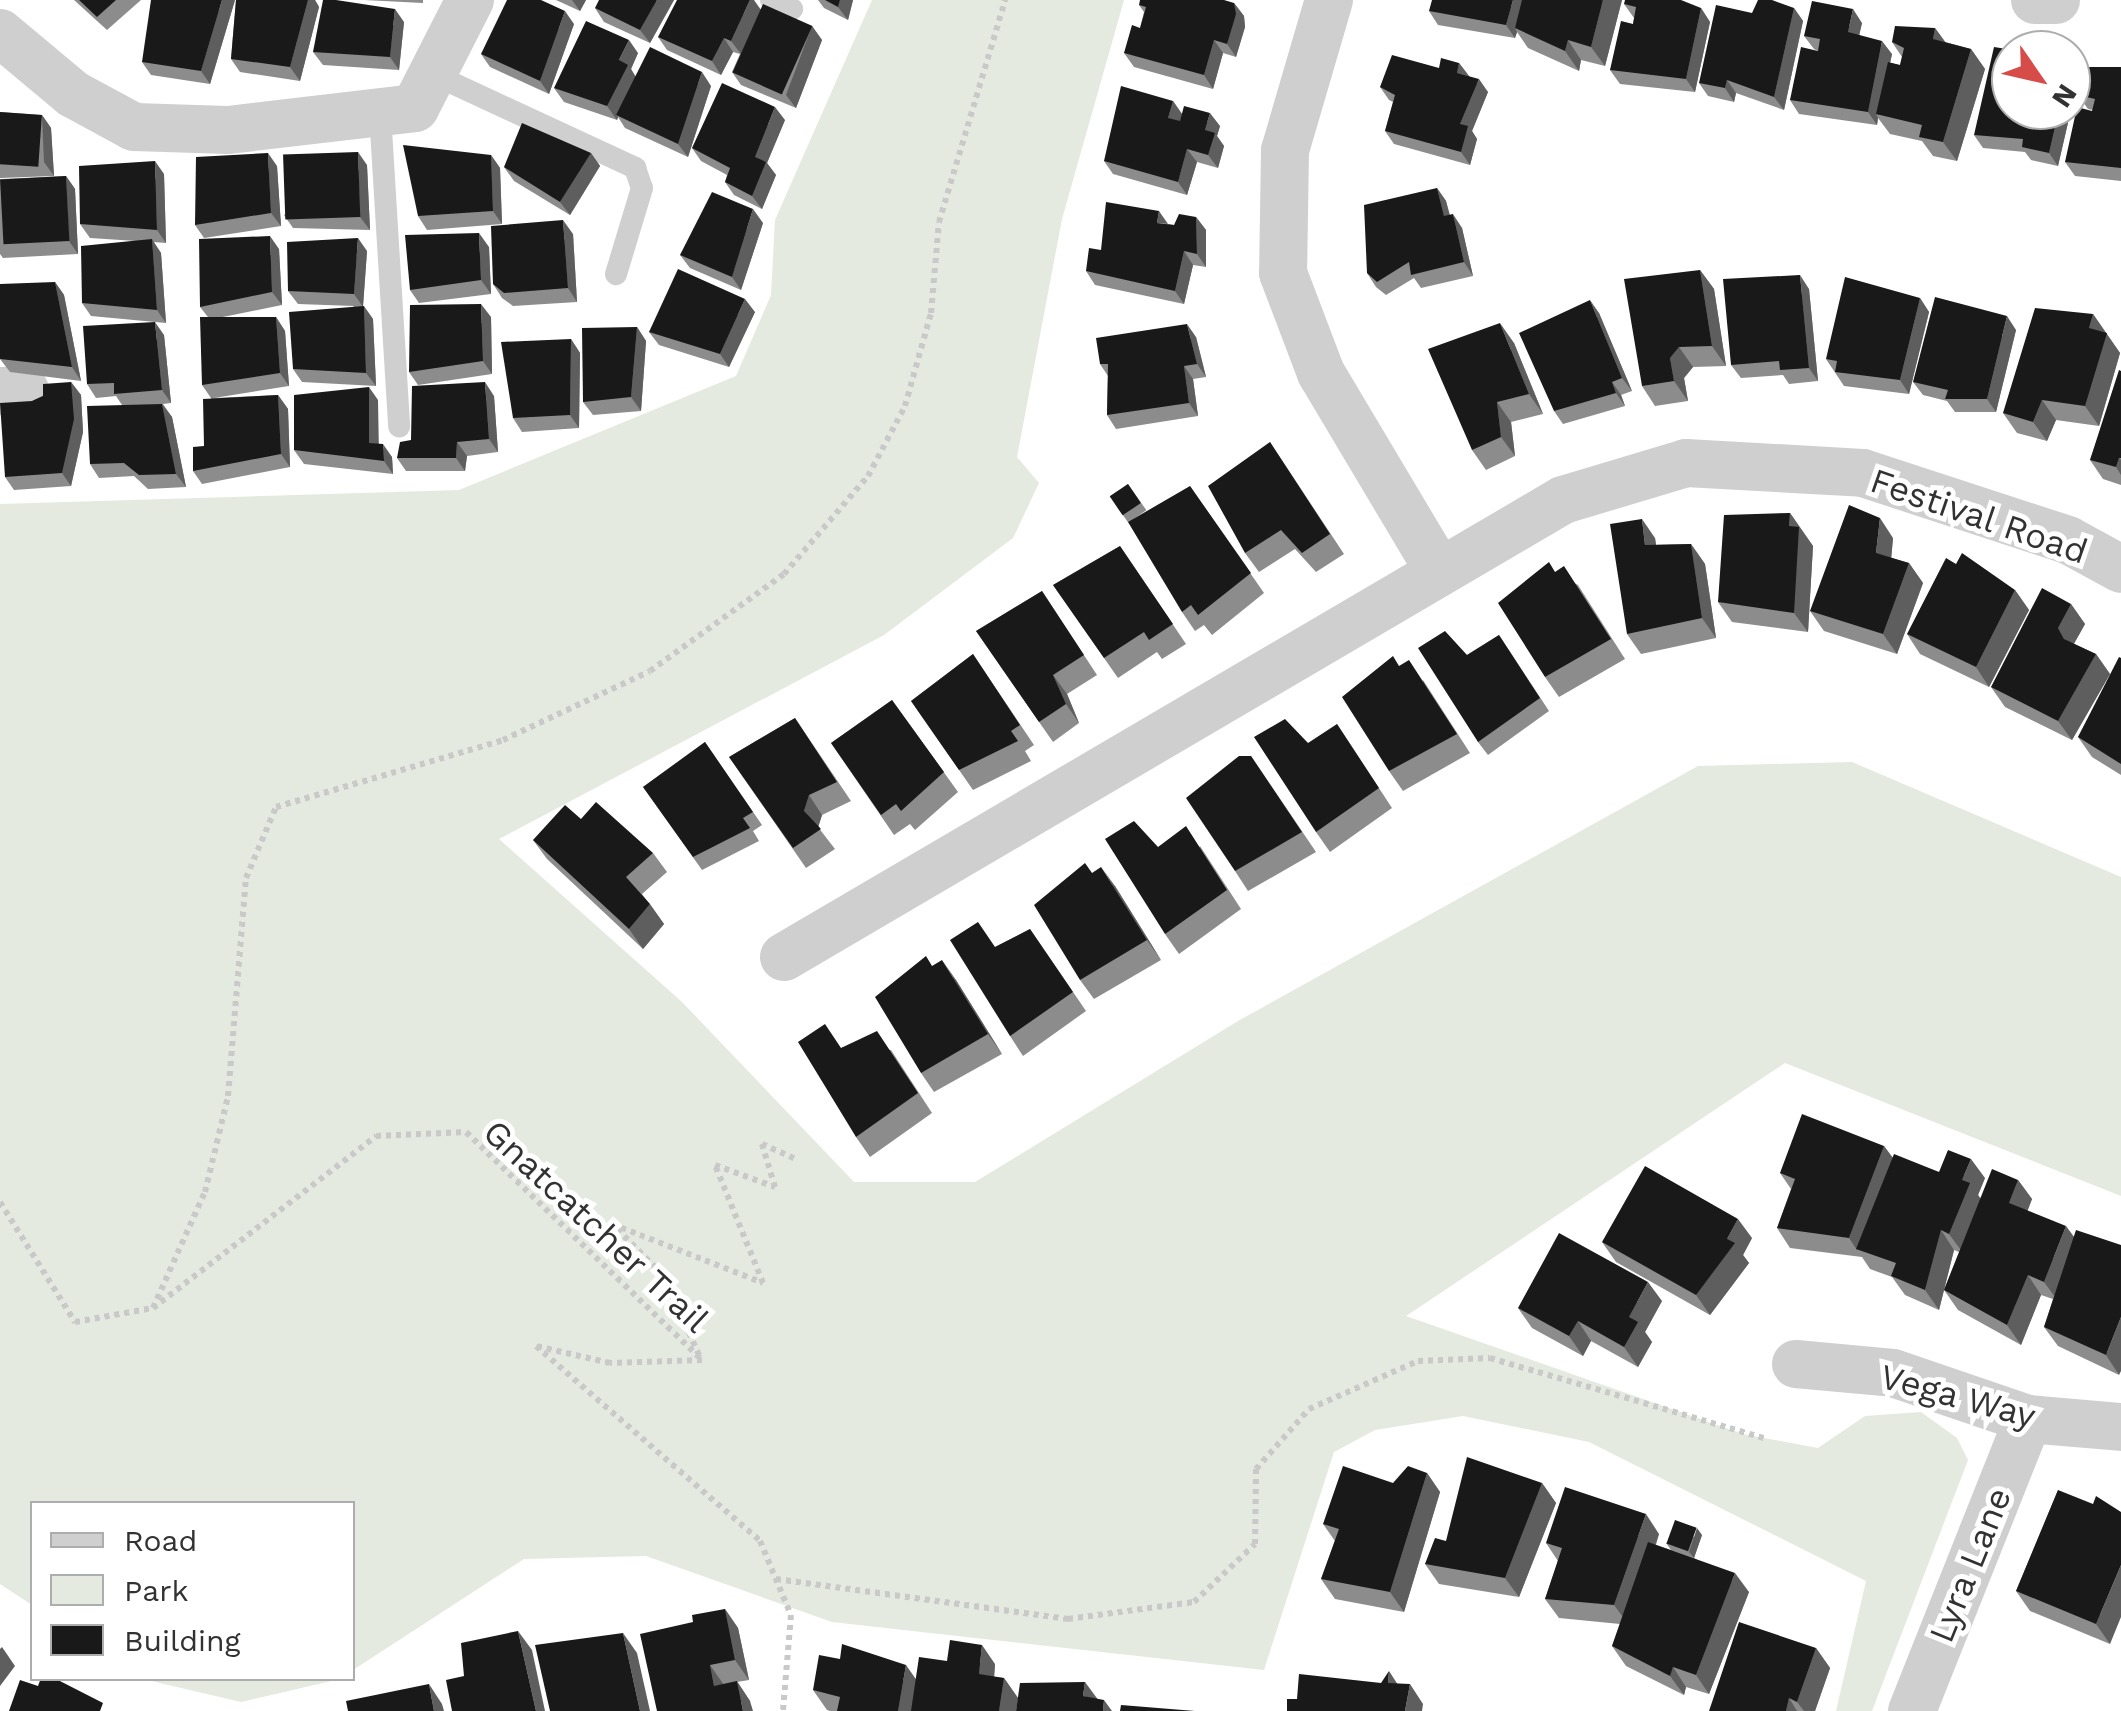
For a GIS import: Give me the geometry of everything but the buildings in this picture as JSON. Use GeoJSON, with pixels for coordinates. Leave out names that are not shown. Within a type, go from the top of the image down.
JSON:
{"type":"FeatureCollection","features":[{"type":"Feature","properties":{"kind":"street"},"geometry":{"type":"LineString","coordinates":[[0,33],[73,94],[134,127],[228,130],[415,108],[470,0]]}},
{"type":"Feature","properties":{"kind":"street"},"geometry":{"type":"LineString","coordinates":[[1329,0],[1285,150],[1283,273],[1321,372],[1439,571]]}},
{"type":"Feature","properties":{"kind":"street"},"geometry":{"type":"LineString","coordinates":[[2035,0],[2056,0]]}},
{"type":"Feature","properties":{"kind":"street","name":"Festival Road"},"geometry":{"type":"LineString","coordinates":[[784,957],[1562,500],[1686,463],[1863,473],[2068,540],[2121,569]]}},
{"type":"Feature","properties":{"kind":"street","name":"Vega Way"},"geometry":{"type":"LineString","coordinates":[[1796,1364],[1893,1373],[2028,1419],[2121,1427]]}},
{"type":"Feature","properties":{"kind":"street","name":"Lyra Lane"},"geometry":{"type":"LineString","coordinates":[[1912,1711],[2028,1419]]}},
{"type":"Feature","properties":{"kind":"lane"},"geometry":{"type":"LineString","coordinates":[[435,75],[635,168],[642,188],[616,274]]}},
{"type":"Feature","properties":{"kind":"lane"},"geometry":{"type":"LineString","coordinates":[[380,113],[399,426]]}},
{"type":"Feature","properties":{"kind":"path"},"geometry":{"type":"LineString","coordinates":[[152,1308],[206,1192],[228,1096],[246,878],[276,808],[503,740],[650,671],[784,574],[868,476],[904,406],[930,313],[940,222],[1005,0]]}},
{"type":"Feature","properties":{"kind":"path","name":"Gnatcatcher Trail"},"geometry":{"type":"LineString","coordinates":[[0,1202],[76,1322],[152,1308],[376,1136],[466,1132],[702,1360]]}},
{"type":"Feature","properties":{"kind":"path"},"geometry":{"type":"LineString","coordinates":[[702,1360],[663,1275],[612,1224],[763,1283],[715,1165],[775,1187],[762,1144],[796,1159]]}},
{"type":"Feature","properties":{"kind":"path","name":"Gnatcatcher Trail"},"geometry":{"type":"LineString","coordinates":[[702,1360],[610,1362],[536,1346],[760,1541],[791,1616],[782,1711]]}},
{"type":"Feature","properties":{"kind":"path"},"geometry":{"type":"LineString","coordinates":[[776,1579],[1068,1619],[1194,1602],[1255,1544],[1256,1469],[1309,1409],[1418,1360],[1490,1358],[1767,1439]]}},
{"type":"Feature","properties":{"kind":"green space"},"geometry":{"type":"Polygon","coordinates":[[[872,0],[1124,0],[1062,219],[1017,457],[1039,483],[1013,538],[884,635],[499,839],[682,1002],[854,1182],[975,1182],[1238,1021],[1698,766],[1852,762],[2121,877],[2121,1196],[1785,1063],[1406,1316],[1743,1434],[1818,1448],[1865,1416],[1921,1412],[1957,1438],[1968,1460],[1872,1711],[1836,1711],[1866,1581],[1589,1442],[1463,1416],[1375,1430],[1334,1452],[1264,1670],[832,1622],[646,1556],[524,1559],[355,1669],[355,1501],[30,1501],[30,1604],[0,1584],[0,504],[459,490],[736,376],[771,295],[775,220],[872,0]]]}},
{"type":"Feature","properties":{"kind":"green space"},"geometry":{"type":"Polygon","coordinates":[[[152,1681],[331,1681],[241,1702],[152,1681]]]}}]}
